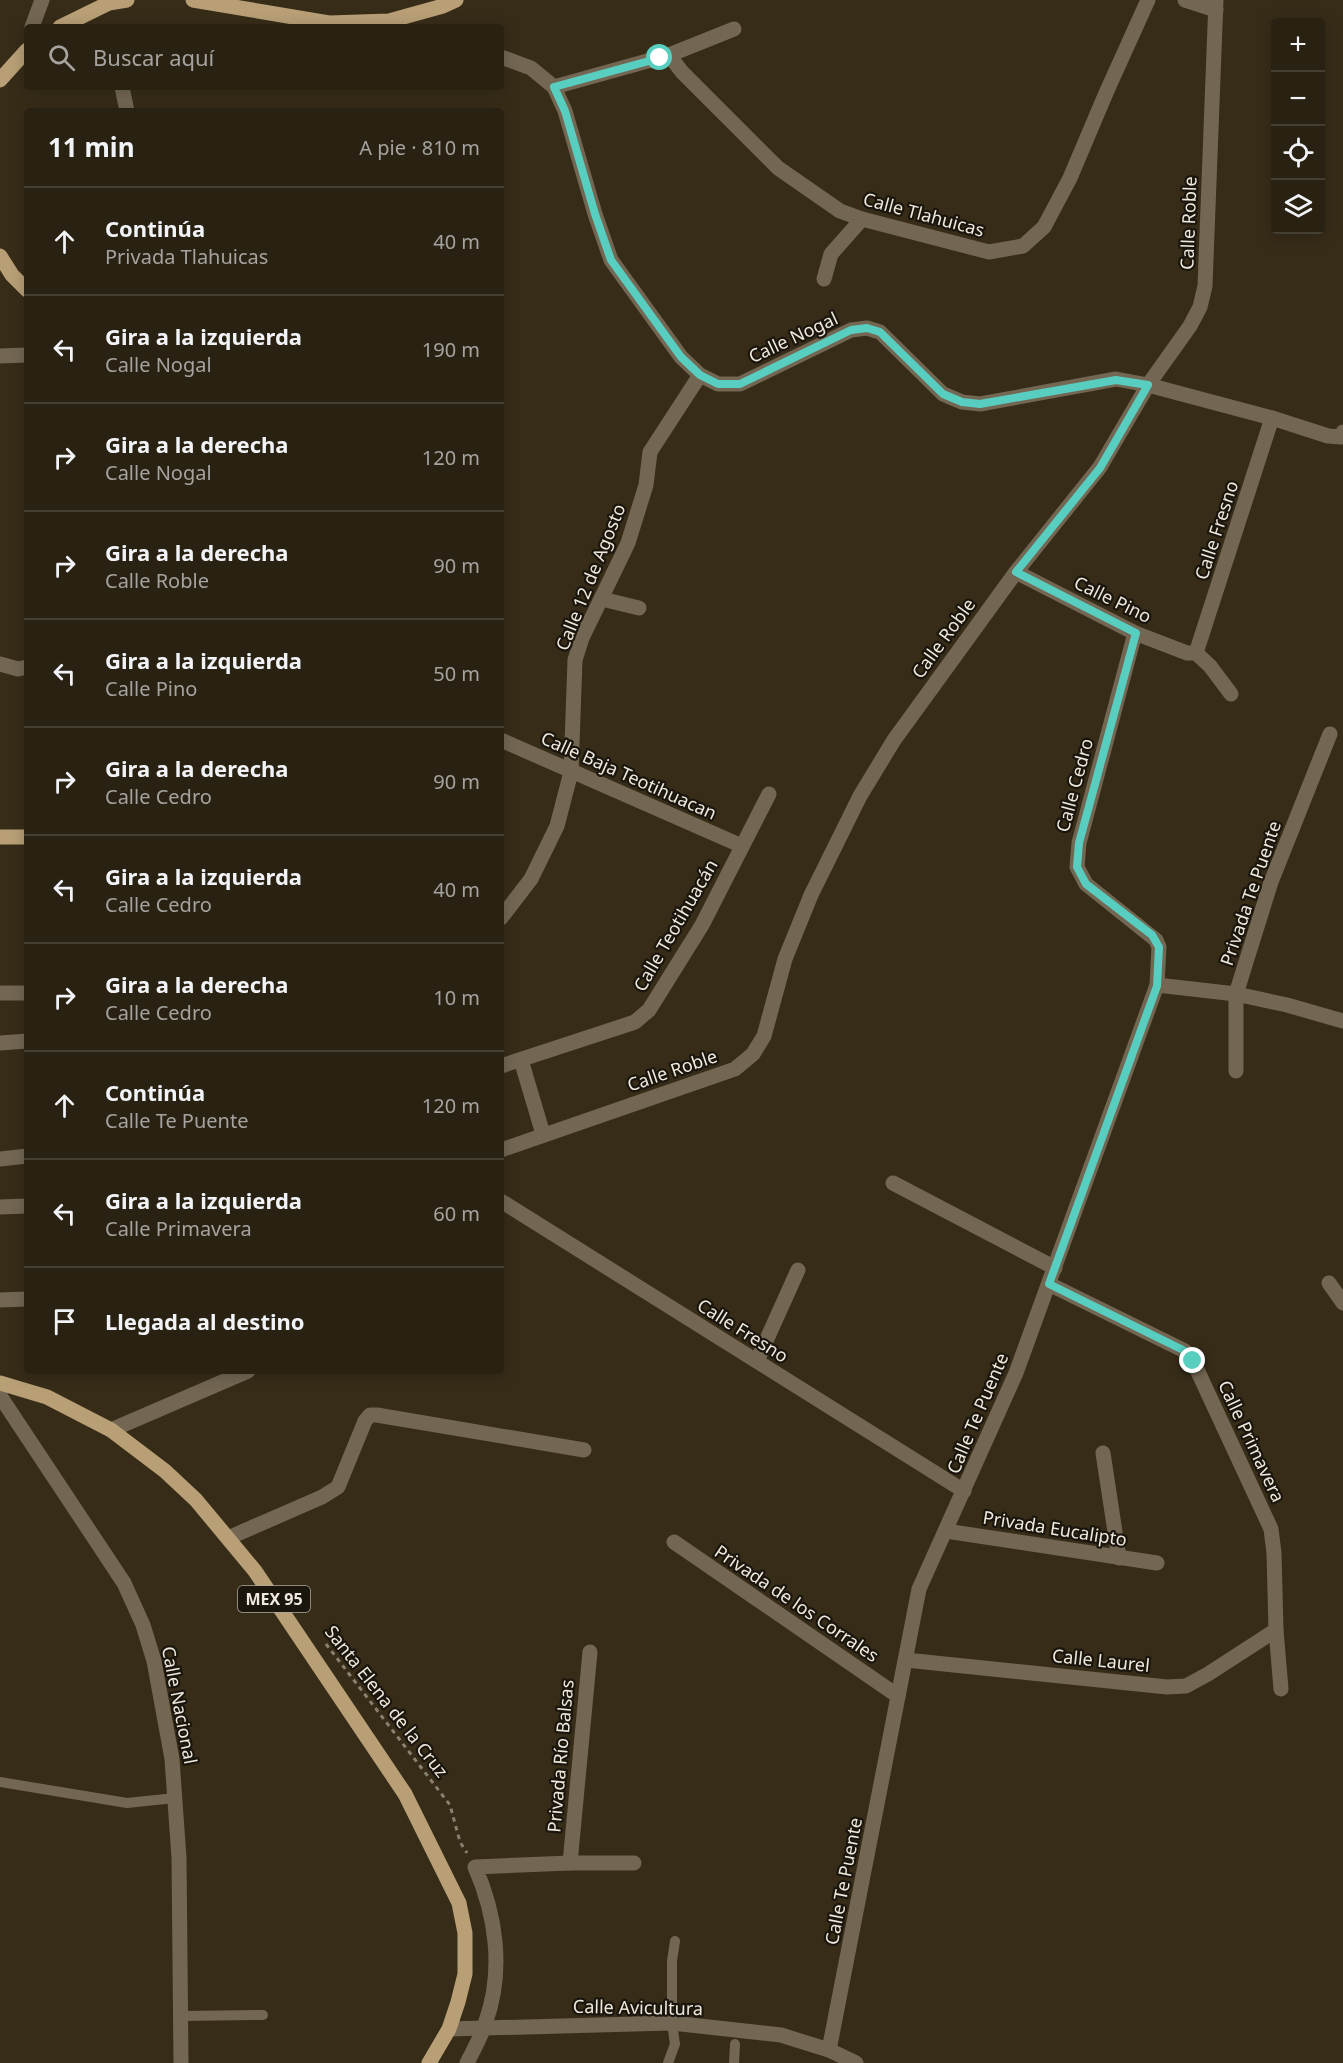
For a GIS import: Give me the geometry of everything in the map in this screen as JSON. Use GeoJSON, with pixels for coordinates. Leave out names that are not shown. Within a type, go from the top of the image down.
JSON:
{"type":"FeatureCollection","features":[{"type":"Feature","properties":{"kind":"main road"},"geometry":{"type":"LineString","coordinates":[[66,24],[109,3],[127,0]]}},
{"type":"Feature","properties":{"kind":"main road"},"geometry":{"type":"LineString","coordinates":[[193,0],[329,23],[396,24],[456,0]]}},
{"type":"Feature","properties":{"kind":"main road"},"geometry":{"type":"LineString","coordinates":[[0,80],[24,53]]}},
{"type":"Feature","properties":{"kind":"main road"},"geometry":{"type":"LineString","coordinates":[[0,256],[12,275],[24,287]]}},
{"type":"Feature","properties":{"kind":"main road"},"geometry":{"type":"LineString","coordinates":[[0,837],[24,837]]}},
{"type":"Feature","properties":{"kind":"main road","name":"MEX 95"},"geometry":{"type":"LineString","coordinates":[[0,1383],[47,1397],[111,1431],[165,1471],[196,1500],[255,1571],[405,1794],[459,1903],[465,1933],[465,1974],[449,2029],[429,2063]]}},
{"type":"Feature","properties":{"kind":"street"},"geometry":{"type":"LineString","coordinates":[[33,24],[42,0]]}},
{"type":"Feature","properties":{"kind":"street","name":"Calle Tlahuicas"},"geometry":{"type":"LineString","coordinates":[[669,55],[682,72],[778,168],[840,211],[862,219],[989,252],[1023,246],[1044,227],[1070,178],[1148,0]]}},
{"type":"Feature","properties":{"kind":"street"},"geometry":{"type":"LineString","coordinates":[[1185,0],[1216,5]]}},
{"type":"Feature","properties":{"kind":"street","name":"Calle Roble"},"geometry":{"type":"LineString","coordinates":[[504,1149],[735,1069],[753,1054],[764,1036],[785,959],[811,895],[860,796],[894,740],[1016,572],[1100,468],[1148,385],[1190,326],[1200,307],[1205,286],[1216,5]]}},
{"type":"Feature","properties":{"kind":"street"},"geometry":{"type":"LineString","coordinates":[[504,58],[531,69],[554,87],[669,55],[734,29]]}},
{"type":"Feature","properties":{"kind":"street","name":"Calle Nogal"},"geometry":{"type":"LineString","coordinates":[[554,87],[565,111],[611,260],[681,357],[700,375],[718,384],[740,384],[851,330],[867,328],[880,332],[943,394],[962,402],[980,404],[1116,380],[1148,385],[1272,418],[1328,436],[1342,435]]}},
{"type":"Feature","properties":{"kind":"street"},"geometry":{"type":"LineString","coordinates":[[122,90],[126,108]]}},
{"type":"Feature","properties":{"kind":"street"},"geometry":{"type":"LineString","coordinates":[[824,279],[831,254],[862,219]]}},
{"type":"Feature","properties":{"kind":"street"},"geometry":{"type":"LineString","coordinates":[[0,356],[24,355]]}},
{"type":"Feature","properties":{"kind":"street","name":"Calle 12 de Agosto"},"geometry":{"type":"LineString","coordinates":[[504,914],[531,879],[557,826],[571,772],[575,660],[582,638],[628,543],[646,485],[650,452],[700,375]]}},
{"type":"Feature","properties":{"kind":"street","name":"Calle Fresno"},"geometry":{"type":"LineString","coordinates":[[1196,653],[1272,418]]}},
{"type":"Feature","properties":{"kind":"street","name":"Calle Pino"},"geometry":{"type":"LineString","coordinates":[[1016,572],[1136,633],[1186,653],[1196,653]]}},
{"type":"Feature","properties":{"kind":"street"},"geometry":{"type":"LineString","coordinates":[[602,599],[639,608]]}},
{"type":"Feature","properties":{"kind":"street","name":"Calle Cedro"},"geometry":{"type":"LineString","coordinates":[[1136,633],[1079,843],[1077,867],[1086,884],[1156,940],[1159,947],[1157,986]]}},
{"type":"Feature","properties":{"kind":"street"},"geometry":{"type":"LineString","coordinates":[[1196,653],[1210,666],[1231,694]]}},
{"type":"Feature","properties":{"kind":"street"},"geometry":{"type":"LineString","coordinates":[[0,664],[18,669],[24,668]]}},
{"type":"Feature","properties":{"kind":"street","name":"Privada Te Puente"},"geometry":{"type":"LineString","coordinates":[[1236,1071],[1236,994],[1270,882],[1330,734]]}},
{"type":"Feature","properties":{"kind":"street","name":"Calle Baja Teotihuacan"},"geometry":{"type":"LineString","coordinates":[[504,741],[742,846]]}},
{"type":"Feature","properties":{"kind":"street","name":"Calle Teotihuacán"},"geometry":{"type":"LineString","coordinates":[[504,1065],[635,1022],[649,1010],[702,925],[769,794]]}},
{"type":"Feature","properties":{"kind":"street"},"geometry":{"type":"LineString","coordinates":[[1157,986],[1236,994],[1287,1005],[1343,1021]]}},
{"type":"Feature","properties":{"kind":"street","name":"Calle Te Puente"},"geometry":{"type":"LineString","coordinates":[[829,2050],[919,1589],[1016,1373],[1157,986]]}},
{"type":"Feature","properties":{"kind":"street"},"geometry":{"type":"LineString","coordinates":[[0,993],[24,993]]}},
{"type":"Feature","properties":{"kind":"street"},"geometry":{"type":"LineString","coordinates":[[0,1043],[24,1041]]}},
{"type":"Feature","properties":{"kind":"street"},"geometry":{"type":"LineString","coordinates":[[522,1060],[543,1134]]}},
{"type":"Feature","properties":{"kind":"street"},"geometry":{"type":"LineString","coordinates":[[0,1159],[24,1156]]}},
{"type":"Feature","properties":{"kind":"street"},"geometry":{"type":"LineString","coordinates":[[893,1183],[1055,1268]]}},
{"type":"Feature","properties":{"kind":"street","name":"Calle Fresno"},"geometry":{"type":"LineString","coordinates":[[504,1203],[964,1491]]}},
{"type":"Feature","properties":{"kind":"street"},"geometry":{"type":"LineString","coordinates":[[0,1207],[24,1206]]}},
{"type":"Feature","properties":{"kind":"street"},"geometry":{"type":"LineString","coordinates":[[757,1361],[798,1270]]}},
{"type":"Feature","properties":{"kind":"street"},"geometry":{"type":"LineString","coordinates":[[1329,1283],[1343,1303]]}},
{"type":"Feature","properties":{"kind":"street","name":"Calle Primavera"},"geometry":{"type":"LineString","coordinates":[[1049,1284],[1190,1355],[1271,1529],[1281,1689]]}},
{"type":"Feature","properties":{"kind":"street"},"geometry":{"type":"LineString","coordinates":[[0,1300],[24,1299]]}},
{"type":"Feature","properties":{"kind":"street"},"geometry":{"type":"LineString","coordinates":[[111,1431],[241,1374]]}},
{"type":"Feature","properties":{"kind":"street","name":"Calle Nacional"},"geometry":{"type":"LineString","coordinates":[[0,1396],[124,1583],[143,1625],[154,1661],[172,1759],[175,1798],[179,1858],[181,2063]]}},
{"type":"Feature","properties":{"kind":"street"},"geometry":{"type":"LineString","coordinates":[[228,1538],[322,1497],[338,1487],[364,1421],[370,1415],[584,1450]]}},
{"type":"Feature","properties":{"kind":"street"},"geometry":{"type":"LineString","coordinates":[[1103,1453],[1119,1558]]}},
{"type":"Feature","properties":{"kind":"street","name":"Privada Eucalipto"},"geometry":{"type":"LineString","coordinates":[[946,1531],[1157,1563]]}},
{"type":"Feature","properties":{"kind":"street","name":"Privada de los Corrales"},"geometry":{"type":"LineString","coordinates":[[674,1542],[898,1695]]}},
{"type":"Feature","properties":{"kind":"street","name":"Calle Laurel"},"geometry":{"type":"LineString","coordinates":[[906,1660],[1167,1687],[1186,1686],[1276,1630]]}},
{"type":"Feature","properties":{"kind":"street","name":"Privada Río Balsas"},"geometry":{"type":"LineString","coordinates":[[570,1863],[590,1652]]}},
{"type":"Feature","properties":{"kind":"street"},"geometry":{"type":"LineString","coordinates":[[467,2063],[483,2029],[494,1995],[496,1952],[489,1908],[475,1867],[634,1863]]}},
{"type":"Feature","properties":{"kind":"street","name":"Calle Avicultura"},"geometry":{"type":"LineString","coordinates":[[449,2029],[672,2023],[781,2035],[829,2050],[856,2063]]}},
{"type":"Feature","properties":{"kind":"lane"},"geometry":{"type":"LineString","coordinates":[[0,1782],[127,1803],[175,1798]]}},
{"type":"Feature","properties":{"kind":"lane"},"geometry":{"type":"LineString","coordinates":[[668,2063],[675,2044],[672,2023],[672,1961],[675,1941]]}},
{"type":"Feature","properties":{"kind":"lane"},"geometry":{"type":"LineString","coordinates":[[181,2016],[263,2015]]}},
{"type":"Feature","properties":{"kind":"lane"},"geometry":{"type":"LineString","coordinates":[[734,2063],[735,2044]]}},
{"type":"Feature","properties":{"kind":"path","name":"Santa Elena de la Cruz"},"geometry":{"type":"LineString","coordinates":[[320,1636],[450,1805],[460,1842],[475,1867]]}},
{"type":"Feature","properties":{"kind":"route"},"geometry":{"type":"LineString","coordinates":[[660,58],[554,87],[565,111],[611,260],[681,357],[700,375],[718,384],[740,384],[851,330],[867,328],[880,332],[943,394],[962,402],[980,404],[1116,380],[1148,385],[1100,468],[1016,572],[1136,633],[1079,843],[1077,867],[1086,884],[1152,935],[1159,947],[1157,986],[1049,1284],[1185,1351],[1193,1361]]}}]}
